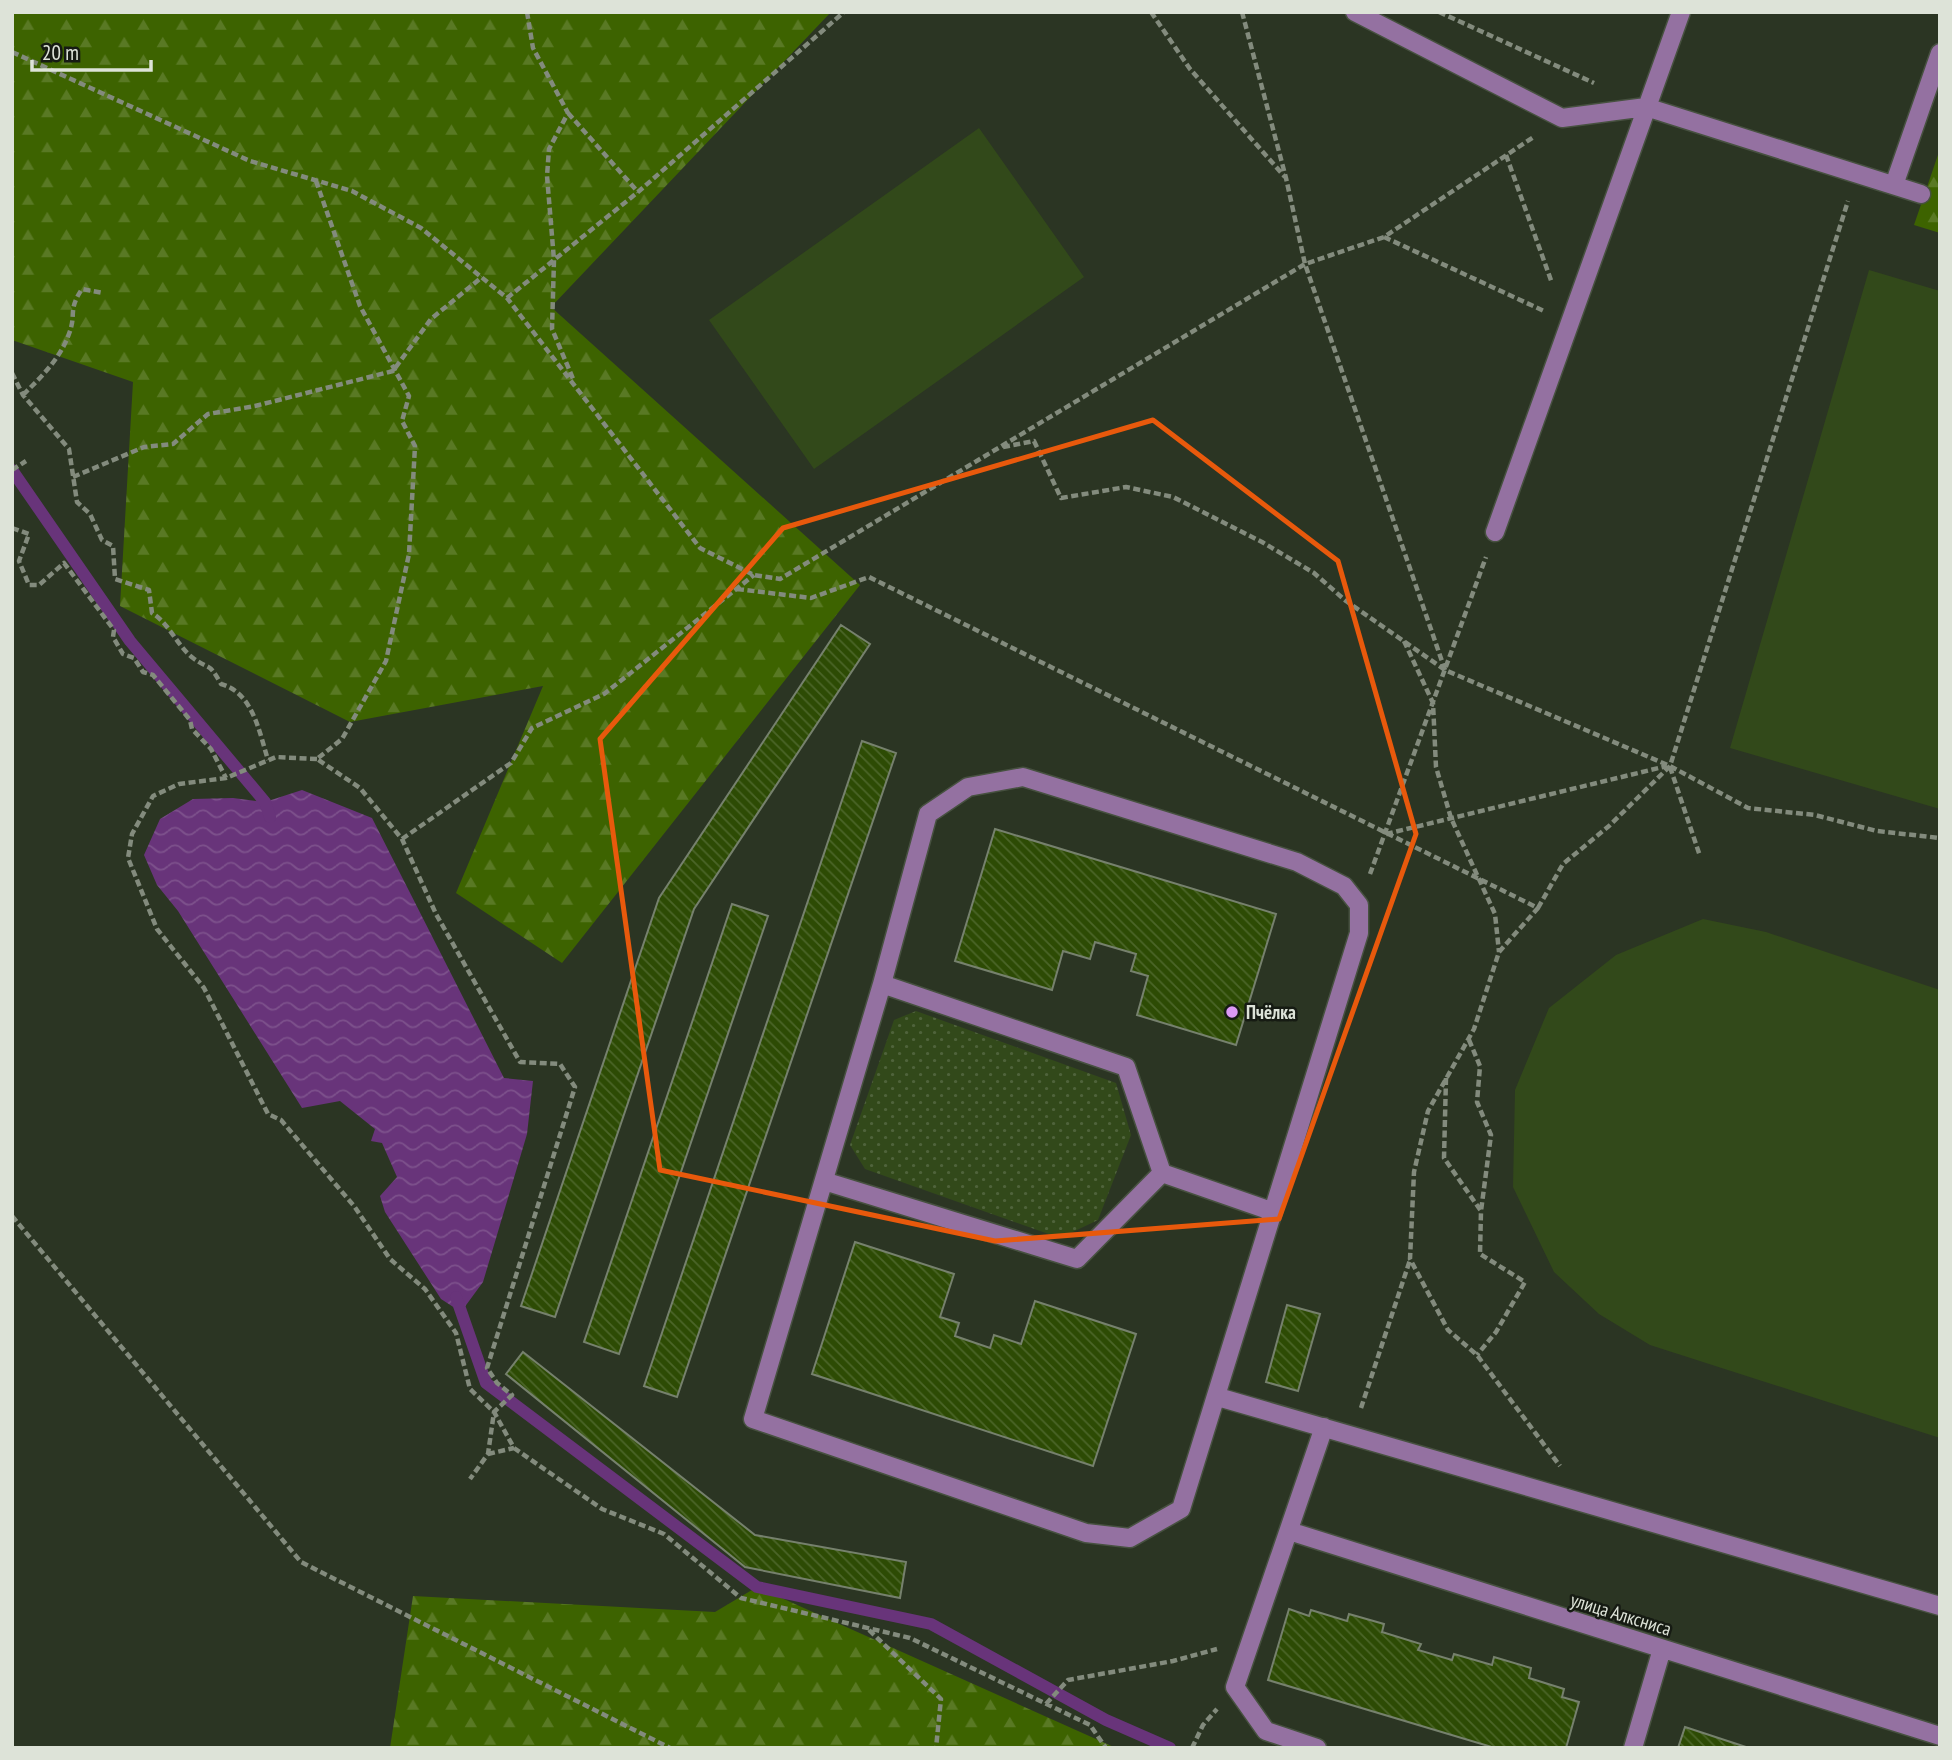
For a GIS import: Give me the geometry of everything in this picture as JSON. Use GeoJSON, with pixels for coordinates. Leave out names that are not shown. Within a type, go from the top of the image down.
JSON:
{"type":"FeatureCollection","features":[{"type":"Feature","properties":{"kind":"lane"},"geometry":{"type":"LineString","coordinates":[[1355,12],[1562,118],[1646,107],[1921,194]]}},
{"type":"Feature","properties":{"kind":"lane"},"geometry":{"type":"LineString","coordinates":[[1495,532],[1681,12]]}},
{"type":"Feature","properties":{"kind":"lane"},"geometry":{"type":"LineString","coordinates":[[1894,185],[1940,53]]}},
{"type":"Feature","properties":{"kind":"lane"},"geometry":{"type":"LineString","coordinates":[[1023,777],[1297,862],[1344,886],[1359,905],[1359,933],[1271,1211],[1218,1397],[1181,1509],[1130,1538],[1086,1532],[753,1419],[882,985],[928,814],[968,787],[1023,777]]}},
{"type":"Feature","properties":{"kind":"lane"},"geometry":{"type":"LineString","coordinates":[[882,985],[1126,1067],[1162,1173]]}},
{"type":"Feature","properties":{"kind":"lane"},"geometry":{"type":"LineString","coordinates":[[1162,1173],[1271,1211]]}},
{"type":"Feature","properties":{"kind":"lane"},"geometry":{"type":"LineString","coordinates":[[824,1181],[1077,1259],[1162,1173]]}},
{"type":"Feature","properties":{"kind":"lane"},"geometry":{"type":"LineString","coordinates":[[1218,1397],[1940,1606]]}},
{"type":"Feature","properties":{"kind":"lane"},"geometry":{"type":"LineString","coordinates":[[1317,1748],[1266,1731],[1235,1687],[1324,1427]]}},
{"type":"Feature","properties":{"kind":"lane","name":"улица Алксниса"},"geometry":{"type":"LineString","coordinates":[[1289,1531],[1940,1736]]}},
{"type":"Feature","properties":{"kind":"lane"},"geometry":{"type":"LineString","coordinates":[[1633,1748],[1662,1649]]}},
{"type":"Feature","properties":{"kind":"path"},"geometry":{"type":"LineString","coordinates":[[527,12],[533,48],[568,113],[638,192]]}},
{"type":"Feature","properties":{"kind":"path"},"geometry":{"type":"LineString","coordinates":[[507,298],[638,192],[844,12]]}},
{"type":"Feature","properties":{"kind":"path"},"geometry":{"type":"LineString","coordinates":[[1152,12],[1190,69],[1286,178]]}},
{"type":"Feature","properties":{"kind":"path"},"geometry":{"type":"LineString","coordinates":[[1242,12],[1286,178],[1305,264],[1445,670]]}},
{"type":"Feature","properties":{"kind":"path"},"geometry":{"type":"LineString","coordinates":[[1439,12],[1597,85]]}},
{"type":"Feature","properties":{"kind":"path"},"geometry":{"type":"LineString","coordinates":[[12,52],[250,161],[352,191],[421,228],[507,298],[700,548],[754,575],[780,579],[1305,264],[1384,237],[1562,118]]}},
{"type":"Feature","properties":{"kind":"path"},"geometry":{"type":"LineString","coordinates":[[568,113],[549,149],[547,176],[554,260],[552,329],[576,388]]}},
{"type":"Feature","properties":{"kind":"path"},"geometry":{"type":"LineString","coordinates":[[1506,155],[1568,327]]}},
{"type":"Feature","properties":{"kind":"path"},"geometry":{"type":"LineString","coordinates":[[1360,1410],[1410,1259],[1414,1172],[1428,1111],[1469,1039],[1499,952],[1538,908],[1563,864],[1609,826],[1670,766],[1857,173]]}},
{"type":"Feature","properties":{"kind":"path"},"geometry":{"type":"LineString","coordinates":[[316,180],[360,306],[409,396],[402,421],[415,446],[409,554],[386,661],[342,739],[317,759]]}},
{"type":"Feature","properties":{"kind":"path"},"geometry":{"type":"LineString","coordinates":[[1384,237],[1550,313],[1568,327]]}},
{"type":"Feature","properties":{"kind":"path"},"geometry":{"type":"LineString","coordinates":[[73,477],[144,447],[173,444],[208,414],[255,406],[393,371],[431,319],[482,277]]}},
{"type":"Feature","properties":{"kind":"path"},"geometry":{"type":"LineString","coordinates":[[23,395],[54,364],[71,329],[71,304],[82,289],[103,293]]}},
{"type":"Feature","properties":{"kind":"path"},"geometry":{"type":"LineString","coordinates":[[12,373],[23,395],[69,449],[77,502],[90,514],[102,540],[113,546],[115,579],[149,590],[152,612],[164,621],[193,658],[210,665],[221,684],[233,687],[247,702],[268,760]]}},
{"type":"Feature","properties":{"kind":"path"},"geometry":{"type":"LineString","coordinates":[[998,448],[1034,441],[1061,498],[1126,486],[1173,497],[1262,542],[1314,573],[1346,601],[1445,670],[1670,766],[1748,808],[1815,815],[1877,831],[1940,838]]}},
{"type":"Feature","properties":{"kind":"path"},"geometry":{"type":"LineString","coordinates":[[12,470],[26,461]]}},
{"type":"Feature","properties":{"kind":"path"},"geometry":{"type":"LineString","coordinates":[[12,528],[29,534],[19,561],[29,585],[40,585],[65,563],[114,630],[113,637],[123,654],[134,658],[143,671],[153,674],[190,720],[192,729],[211,750],[226,778]]}},
{"type":"Feature","properties":{"kind":"path"},"geometry":{"type":"LineString","coordinates":[[1359,905],[1495,532]]}},
{"type":"Feature","properties":{"kind":"path"},"geometry":{"type":"LineString","coordinates":[[402,839],[511,763],[533,728],[604,694],[754,575]]}},
{"type":"Feature","properties":{"kind":"path"},"geometry":{"type":"LineString","coordinates":[[737,589],[811,598],[869,577],[1538,908]]}},
{"type":"Feature","properties":{"kind":"path"},"geometry":{"type":"LineString","coordinates":[[1404,640],[1433,703],[1436,767],[1451,818],[1495,914],[1499,952]]}},
{"type":"Feature","properties":{"kind":"path"},"geometry":{"type":"LineString","coordinates":[[470,1479],[488,1454],[494,1412],[512,1395],[497,1383],[487,1367],[575,1087],[560,1064],[520,1062],[436,914],[402,839],[360,788],[317,759],[276,757],[226,778],[179,785],[153,796],[132,835],[128,858],[157,929],[204,988],[268,1114],[281,1120],[354,1206],[390,1259],[425,1289],[456,1333],[470,1390],[494,1412],[514,1448],[602,1509],[664,1534],[741,1598],[910,1638],[1090,1725],[1106,1748]]}},
{"type":"Feature","properties":{"kind":"path"},"geometry":{"type":"LineString","coordinates":[[1385,834],[1670,766]]}},
{"type":"Feature","properties":{"kind":"path"},"geometry":{"type":"LineString","coordinates":[[1670,766],[1700,856]]}},
{"type":"Feature","properties":{"kind":"path"},"geometry":{"type":"LineString","coordinates":[[1469,1039],[1480,1066],[1477,1102],[1491,1135],[1481,1211],[1480,1254],[1525,1282],[1496,1332],[1477,1355]]}},
{"type":"Feature","properties":{"kind":"path"},"geometry":{"type":"LineString","coordinates":[[1446,1077],[1444,1158],[1481,1211]]}},
{"type":"Feature","properties":{"kind":"path"},"geometry":{"type":"LineString","coordinates":[[12,1216],[301,1562],[670,1748]]}},
{"type":"Feature","properties":{"kind":"path"},"geometry":{"type":"LineString","coordinates":[[1410,1259],[1448,1329],[1477,1355],[1561,1467]]}},
{"type":"Feature","properties":{"kind":"path"},"geometry":{"type":"LineString","coordinates":[[488,1454],[514,1448]]}},
{"type":"Feature","properties":{"kind":"path"},"geometry":{"type":"LineString","coordinates":[[867,1628],[942,1699],[936,1748]]}},
{"type":"Feature","properties":{"kind":"path"},"geometry":{"type":"LineString","coordinates":[[1046,1703],[1068,1679],[1173,1661],[1252,1640]]}},
{"type":"Feature","properties":{"kind":"path"},"geometry":{"type":"LineString","coordinates":[[1192,1748],[1203,1726]]}},
{"type":"Feature","properties":{"kind":"highlighted area"},"geometry":{"type":"Polygon","coordinates":[[[1153,420],[1338,561],[1416,834],[1279,1219],[995,1241],[660,1170],[600,739],[783,528],[1153,420]]]}},
{"type":"Feature","properties":{"kind":"green space"},"geometry":{"type":"Polygon","coordinates":[[[12,12],[831,12],[551,307],[860,585],[562,963],[456,893],[543,686],[350,722],[120,606],[133,382],[12,340],[12,12]]]}},
{"type":"Feature","properties":{"kind":"green space"},"geometry":{"type":"Polygon","coordinates":[[[979,128],[1084,277],[814,469],[709,320],[979,128]]]}},
{"type":"Feature","properties":{"kind":"green space"},"geometry":{"type":"Polygon","coordinates":[[[1940,149],[1940,233],[1914,225],[1940,149]]]}},
{"type":"Feature","properties":{"kind":"green space"},"geometry":{"type":"Polygon","coordinates":[[[1869,270],[1940,291],[1940,809],[1730,748],[1869,270]]]}},
{"type":"Feature","properties":{"kind":"green space"},"geometry":{"type":"Polygon","coordinates":[[[1703,919],[1766,932],[1940,990],[1940,1438],[1650,1345],[1599,1314],[1554,1272],[1513,1187],[1515,1090],[1549,1008],[1616,955],[1703,919]]]}},
{"type":"Feature","properties":{"kind":"green space"},"geometry":{"type":"Polygon","coordinates":[[[916,1011],[1116,1083],[1131,1135],[1098,1220],[1060,1238],[865,1169],[850,1145],[894,1020],[916,1011]]]}},
{"type":"Feature","properties":{"kind":"green space"},"geometry":{"type":"Polygon","coordinates":[[[757,1587],[1116,1748],[390,1748],[413,1596],[715,1612],[757,1587]]]}},
{"type":"Feature","properties":{"kind":"water"},"geometry":{"type":"Polygon","coordinates":[[[302,790],[372,818],[504,1078],[533,1081],[527,1134],[483,1282],[461,1312],[441,1299],[385,1212],[380,1196],[397,1177],[382,1143],[371,1141],[375,1129],[340,1101],[302,1108],[178,911],[157,885],[144,855],[160,819],[193,799],[233,798],[265,802],[302,790]]]}},
{"type":"Feature","properties":{"kind":"building"},"geometry":{"type":"Polygon","coordinates":[[[841,625],[870,644],[694,909],[555,1317],[521,1306],[659,898],[841,625]]]}},
{"type":"Feature","properties":{"kind":"building"},"geometry":{"type":"Polygon","coordinates":[[[862,741],[896,753],[677,1397],[644,1386],[862,741]]]}},
{"type":"Feature","properties":{"kind":"building"},"geometry":{"type":"Polygon","coordinates":[[[995,829],[1276,914],[1236,1045],[1137,1015],[1148,976],[1131,971],[1136,954],[1095,942],[1090,959],[1063,951],[1052,990],[955,961],[995,829]]]}},
{"type":"Feature","properties":{"kind":"building"},"geometry":{"type":"Polygon","coordinates":[[[732,904],[768,916],[619,1354],[584,1342],[732,904]]]}},
{"type":"Feature","properties":{"kind":"building"},"geometry":{"type":"Polygon","coordinates":[[[855,1242],[954,1274],[940,1317],[959,1323],[955,1336],[990,1348],[994,1335],[1021,1344],[1035,1301],[1136,1334],[1093,1466],[812,1374],[855,1242]]]}},
{"type":"Feature","properties":{"kind":"building"},"geometry":{"type":"Polygon","coordinates":[[[1287,1305],[1320,1314],[1298,1391],[1266,1382],[1287,1305]]]}},
{"type":"Feature","properties":{"kind":"building"},"geometry":{"type":"Polygon","coordinates":[[[523,1352],[755,1535],[906,1562],[900,1598],[745,1567],[506,1374],[523,1352]]]}},
{"type":"Feature","properties":{"kind":"building"},"geometry":{"type":"Polygon","coordinates":[[[1289,1609],[1309,1616],[1311,1610],[1347,1621],[1349,1614],[1384,1624],[1382,1632],[1421,1644],[1418,1650],[1452,1660],[1454,1654],[1492,1665],[1494,1657],[1531,1668],[1529,1678],[1564,1689],[1562,1697],[1579,1702],[1566,1748],[1495,1748],[1268,1680],[1289,1609]]]}},
{"type":"Feature","properties":{"kind":"building"},"geometry":{"type":"Polygon","coordinates":[[[1685,1727],[1749,1748],[1678,1748],[1685,1727]]]}},
{"type":"Feature","properties":{"kind":"waterway"},"geometry":{"type":"LineString","coordinates":[[12,470],[130,641],[265,802],[270,817]]}},
{"type":"Feature","properties":{"kind":"waterway"},"geometry":{"type":"LineString","coordinates":[[456,1297],[486,1383],[757,1587],[931,1624],[1106,1720],[1170,1748]]}},
{"type":"Feature","properties":{"kind":"place","name":"Пчёлка"},"geometry":{"type":"Point","coordinates":[1232,1012]}}]}
